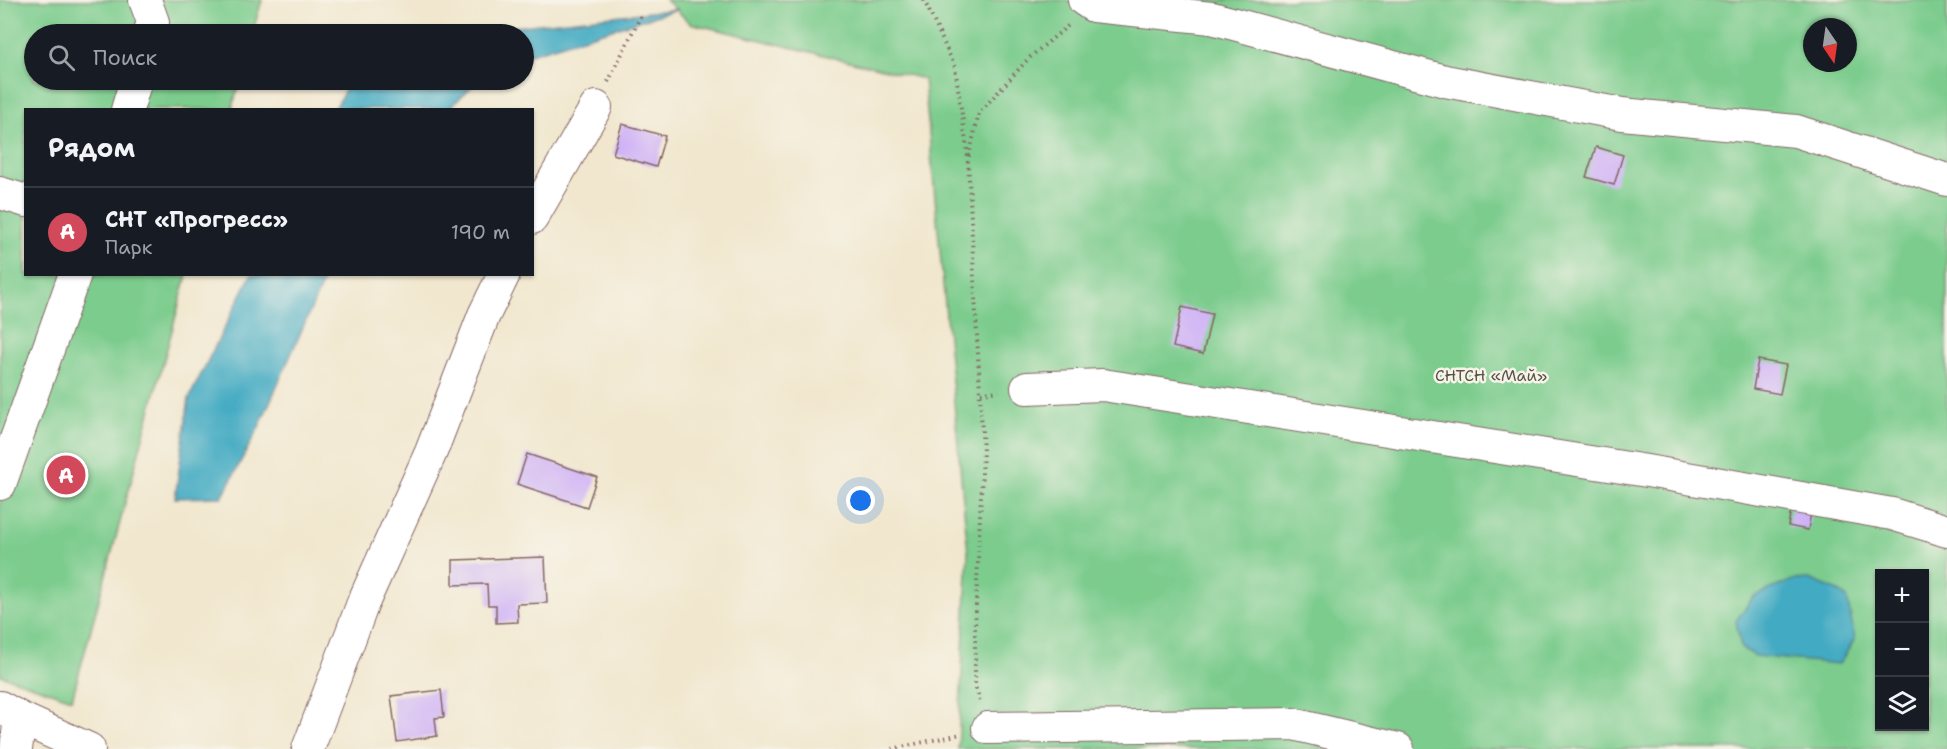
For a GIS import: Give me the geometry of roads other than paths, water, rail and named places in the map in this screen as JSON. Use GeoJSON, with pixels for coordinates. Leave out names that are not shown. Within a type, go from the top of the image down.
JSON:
{"type":"FeatureCollection","features":[{"type":"Feature","properties":{"kind":"lane"},"geometry":{"type":"LineString","coordinates":[[146,0],[152,24]]}},
{"type":"Feature","properties":{"kind":"lane"},"geometry":{"type":"LineString","coordinates":[[1088,3],[1212,18],[1445,81],[1622,114],[1796,131],[1947,180]]}},
{"type":"Feature","properties":{"kind":"lane"},"geometry":{"type":"LineString","coordinates":[[128,108],[133,90]]}},
{"type":"Feature","properties":{"kind":"lane"},"geometry":{"type":"LineString","coordinates":[[534,215],[596,107]]}},
{"type":"Feature","properties":{"kind":"lane"},"geometry":{"type":"LineString","coordinates":[[0,193],[24,200]]}},
{"type":"Feature","properties":{"kind":"lane"},"geometry":{"type":"LineString","coordinates":[[0,484],[74,276]]}},
{"type":"Feature","properties":{"kind":"lane"},"geometry":{"type":"LineString","coordinates":[[309,749],[363,603],[432,452],[484,315],[503,276]]}},
{"type":"Feature","properties":{"kind":"lane"},"geometry":{"type":"LineString","coordinates":[[1027,388],[1102,385],[1658,473],[1892,514],[1947,531]]}},
{"type":"Feature","properties":{"kind":"lane"},"geometry":{"type":"LineString","coordinates":[[10,713],[16,749]]}},
{"type":"Feature","properties":{"kind":"lane"},"geometry":{"type":"LineString","coordinates":[[10,713],[89,749]]}},
{"type":"Feature","properties":{"kind":"lane"},"geometry":{"type":"LineString","coordinates":[[988,728],[1293,724],[1398,749]]}},
{"type":"Feature","properties":{"kind":"water"},"geometry":{"type":"Polygon","coordinates":[[[678,9],[534,53],[534,25],[678,9]]]}},
{"type":"Feature","properties":{"kind":"water"},"geometry":{"type":"Polygon","coordinates":[[[345,90],[468,90],[449,108],[336,108],[345,90]]]}},
{"type":"Feature","properties":{"kind":"water"},"geometry":{"type":"Polygon","coordinates":[[[250,276],[326,276],[259,427],[222,497],[175,498],[189,398],[250,276]]]}},
{"type":"Feature","properties":{"kind":"water"},"geometry":{"type":"Polygon","coordinates":[[[1809,579],[1836,590],[1847,598],[1855,639],[1839,664],[1756,656],[1741,648],[1736,621],[1754,596],[1793,580],[1809,579]]]}},
{"type":"Feature","properties":{"kind":"place","name":"СНТ «Прогресс»"},"geometry":{"type":"Point","coordinates":[66,475]}},
{"type":"Feature","properties":{"kind":"park label","name":"СНТСН «Май»"},"geometry":{"type":"Point","coordinates":[1491,375]}}]}
